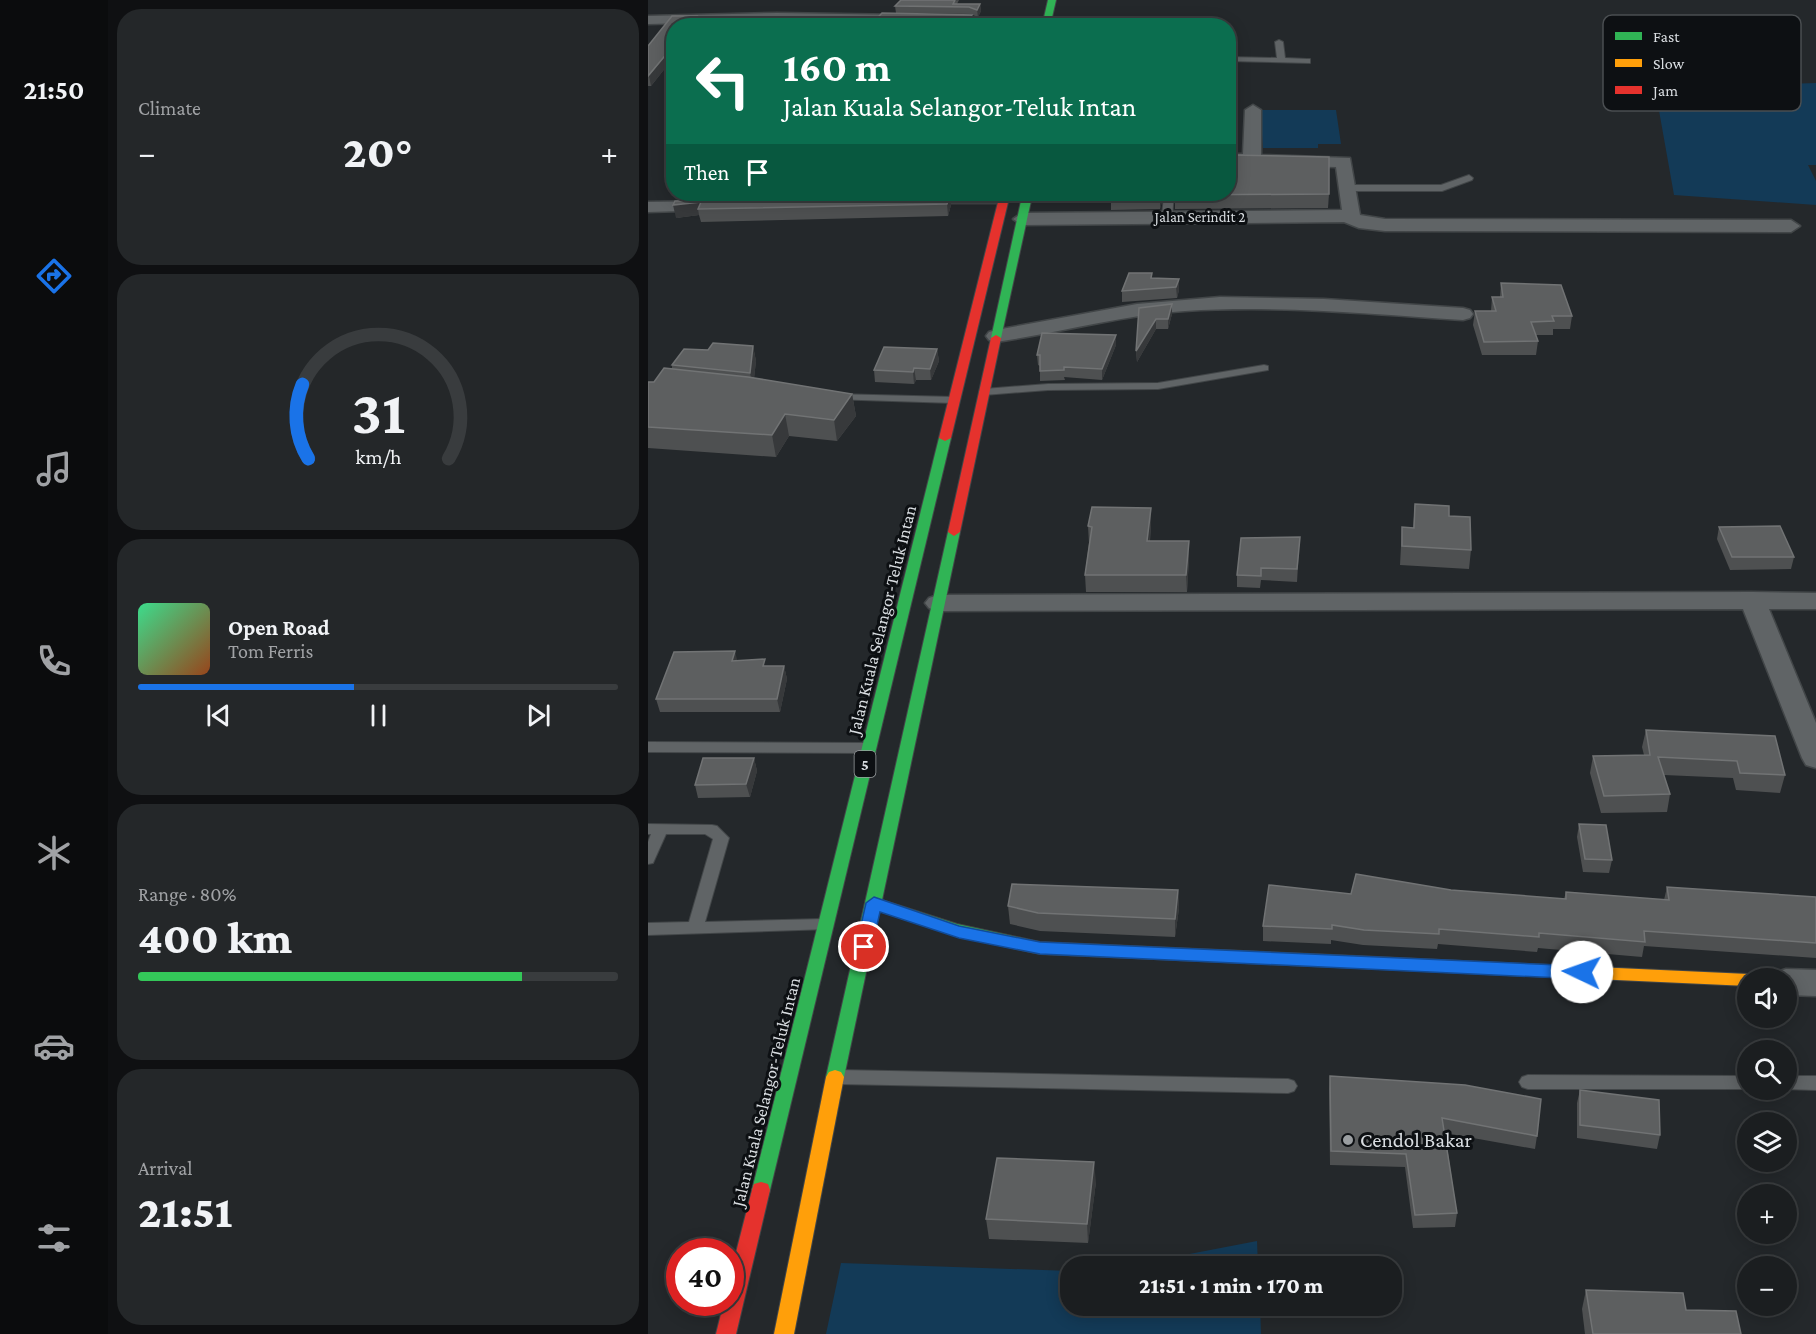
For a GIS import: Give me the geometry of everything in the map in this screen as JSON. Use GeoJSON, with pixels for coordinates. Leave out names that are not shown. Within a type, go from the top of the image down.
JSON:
{"type":"FeatureCollection","features":[{"type":"Feature","properties":{"kind":"main road"},"geometry":{"type":"LineString","coordinates":[[1048,18],[1052,0]]}},
{"type":"Feature","properties":{"kind":"main road","name":"Jalan Kuala Selangor-Teluk Intan"},"geometry":{"type":"LineString","coordinates":[[726,1334],[1003,201]]}},
{"type":"Feature","properties":{"kind":"main road","name":"5"},"geometry":{"type":"LineString","coordinates":[[784,1334],[836,1077],[1026,201]]}},
{"type":"Feature","properties":{"kind":"main road"},"geometry":{"type":"LineString","coordinates":[[874,903],[912,919],[959,932],[1040,948],[1737,980]]}},
{"type":"Feature","properties":{"kind":"street"},"geometry":{"type":"LineString","coordinates":[[712,18],[777,16],[874,18]]}},
{"type":"Feature","properties":{"kind":"street"},"geometry":{"type":"LineString","coordinates":[[648,20],[666,19]]}},
{"type":"Feature","properties":{"kind":"street"},"geometry":{"type":"LineString","coordinates":[[1252,159],[1254,110]]}},
{"type":"Feature","properties":{"kind":"street"},"geometry":{"type":"LineString","coordinates":[[1236,159],[1340,160],[1345,164],[1349,189],[1352,213],[1348,217]]}},
{"type":"Feature","properties":{"kind":"street"},"geometry":{"type":"LineString","coordinates":[[648,207],[723,206]]}},
{"type":"Feature","properties":{"kind":"street","name":"Jalan Serindit 2"},"geometry":{"type":"LineString","coordinates":[[1022,219],[1089,211],[1167,217],[1348,217],[1359,222],[1386,225],[1791,226]]}},
{"type":"Feature","properties":{"kind":"street"},"geometry":{"type":"LineString","coordinates":[[996,336],[1043,330],[1144,309],[1186,305],[1351,307],[1463,314]]}},
{"type":"Feature","properties":{"kind":"street"},"geometry":{"type":"LineString","coordinates":[[1752,600],[1816,758]]}},
{"type":"Feature","properties":{"kind":"street"},"geometry":{"type":"LineString","coordinates":[[938,603],[1816,601]]}},
{"type":"Feature","properties":{"kind":"street"},"geometry":{"type":"LineString","coordinates":[[1797,982],[1816,983]]}},
{"type":"Feature","properties":{"kind":"lane"},"geometry":{"type":"LineString","coordinates":[[1279,42],[1281,60]]}},
{"type":"Feature","properties":{"kind":"lane"},"geometry":{"type":"LineString","coordinates":[[1236,59],[1307,61]]}},
{"type":"Feature","properties":{"kind":"lane"},"geometry":{"type":"LineString","coordinates":[[1349,189],[1442,188],[1469,178]]}},
{"type":"Feature","properties":{"kind":"lane"},"geometry":{"type":"LineString","coordinates":[[1167,217],[1168,201]]}},
{"type":"Feature","properties":{"kind":"lane"},"geometry":{"type":"LineString","coordinates":[[984,392],[1067,386],[1158,386],[1264,368]]}},
{"type":"Feature","properties":{"kind":"lane"},"geometry":{"type":"LineString","coordinates":[[825,396],[954,400]]}},
{"type":"Feature","properties":{"kind":"lane"},"geometry":{"type":"LineString","coordinates":[[648,747],[869,748]]}},
{"type":"Feature","properties":{"kind":"lane"},"geometry":{"type":"LineString","coordinates":[[648,859],[655,829],[712,830],[721,838],[695,928]]}},
{"type":"Feature","properties":{"kind":"lane"},"geometry":{"type":"LineString","coordinates":[[648,929],[825,925]]}},
{"type":"Feature","properties":{"kind":"lane"},"geometry":{"type":"LineString","coordinates":[[836,1077],[1288,1086]]}},
{"type":"Feature","properties":{"kind":"lane"},"geometry":{"type":"LineString","coordinates":[[1527,1082],[1737,1083]]}},
{"type":"Feature","properties":{"kind":"lane"},"geometry":{"type":"LineString","coordinates":[[1797,1083],[1816,1083]]}},
{"type":"Feature","properties":{"kind":"shaded area"},"geometry":{"type":"Polygon","coordinates":[[[1801,83],[1816,83],[1816,165],[1808,165],[1816,181],[1816,205],[1674,195],[1659,111],[1801,111],[1801,83]]]}},
{"type":"Feature","properties":{"kind":"shaded area"},"geometry":{"type":"Polygon","coordinates":[[[1260,110],[1336,110],[1341,144],[1318,144],[1318,148],[1263,148],[1260,110]]]}},
{"type":"Feature","properties":{"kind":"shaded area"},"geometry":{"type":"Polygon","coordinates":[[[1257,1241],[1258,1256],[1179,1256],[1257,1241]]]}},
{"type":"Feature","properties":{"kind":"shaded area"},"geometry":{"type":"Polygon","coordinates":[[[841,1263],[1060,1271],[1060,1316],[1260,1316],[1261,1334],[826,1334],[841,1263]]]}},
{"type":"Feature","properties":{"kind":"building"},"geometry":{"type":"Polygon","coordinates":[[[901,0],[955,0],[953,4],[980,4],[977,10],[969,7],[895,6],[901,0]]]}},
{"type":"Feature","properties":{"kind":"building"},"geometry":{"type":"Polygon","coordinates":[[[882,13],[972,15],[970,18],[877,18],[882,13]]]}},
{"type":"Feature","properties":{"kind":"building"},"geometry":{"type":"Polygon","coordinates":[[[672,16],[697,16],[696,18],[670,18],[672,16]]]}},
{"type":"Feature","properties":{"kind":"building"},"geometry":{"type":"Polygon","coordinates":[[[666,24],[666,55],[648,76],[648,46],[666,24]]]}},
{"type":"Feature","properties":{"kind":"building"},"geometry":{"type":"Polygon","coordinates":[[[1236,155],[1329,157],[1329,194],[1236,195],[1236,155]]]}},
{"type":"Feature","properties":{"kind":"building"},"geometry":{"type":"Polygon","coordinates":[[[675,201],[948,201],[947,204],[698,209],[701,202],[673,205],[675,201]]]}},
{"type":"Feature","properties":{"kind":"building"},"geometry":{"type":"Polygon","coordinates":[[[1129,273],[1152,273],[1151,278],[1179,279],[1176,287],[1122,291],[1129,273]]]}},
{"type":"Feature","properties":{"kind":"building"},"geometry":{"type":"Polygon","coordinates":[[[1501,283],[1561,285],[1572,316],[1552,316],[1554,321],[1531,322],[1538,341],[1484,342],[1475,311],[1496,311],[1492,297],[1503,297],[1501,283]]]}},
{"type":"Feature","properties":{"kind":"building"},"geometry":{"type":"Polygon","coordinates":[[[1172,304],[1168,319],[1156,319],[1136,351],[1139,308],[1172,304]]]}},
{"type":"Feature","properties":{"kind":"building"},"geometry":{"type":"Polygon","coordinates":[[[1042,333],[1116,335],[1102,369],[1064,367],[1064,370],[1040,371],[1040,355],[1037,355],[1042,333]]]}},
{"type":"Feature","properties":{"kind":"building"},"geometry":{"type":"Polygon","coordinates":[[[713,343],[753,346],[750,373],[672,365],[684,349],[708,350],[713,343]]]}},
{"type":"Feature","properties":{"kind":"building"},"geometry":{"type":"Polygon","coordinates":[[[884,347],[937,349],[930,369],[914,368],[913,372],[874,370],[884,347]]]}},
{"type":"Feature","properties":{"kind":"building"},"geometry":{"type":"Polygon","coordinates":[[[664,368],[748,377],[852,394],[834,420],[785,414],[772,435],[648,427],[648,382],[654,382],[664,368]]]}},
{"type":"Feature","properties":{"kind":"building"},"geometry":{"type":"Polygon","coordinates":[[[1415,504],[1449,506],[1449,516],[1470,517],[1471,550],[1402,546],[1402,527],[1414,528],[1415,504]]]}},
{"type":"Feature","properties":{"kind":"building"},"geometry":{"type":"Polygon","coordinates":[[[1092,507],[1151,508],[1147,541],[1189,541],[1186,575],[1085,575],[1092,527],[1088,526],[1092,507]]]}},
{"type":"Feature","properties":{"kind":"building"},"geometry":{"type":"Polygon","coordinates":[[[1780,526],[1794,557],[1732,557],[1719,527],[1780,526]]]}},
{"type":"Feature","properties":{"kind":"building"},"geometry":{"type":"Polygon","coordinates":[[[1300,537],[1297,569],[1261,568],[1261,576],[1237,575],[1241,538],[1300,537]]]}},
{"type":"Feature","properties":{"kind":"building"},"geometry":{"type":"Polygon","coordinates":[[[735,651],[732,661],[765,659],[763,666],[784,666],[777,699],[656,699],[674,652],[735,651]]]}},
{"type":"Feature","properties":{"kind":"building"},"geometry":{"type":"Polygon","coordinates":[[[1646,730],[1775,736],[1785,775],[1740,773],[1737,761],[1658,757],[1670,794],[1604,796],[1593,756],[1650,755],[1646,730]]]}},
{"type":"Feature","properties":{"kind":"building"},"geometry":{"type":"Polygon","coordinates":[[[703,758],[754,758],[746,784],[695,785],[703,758]]]}},
{"type":"Feature","properties":{"kind":"building"},"geometry":{"type":"Polygon","coordinates":[[[1579,824],[1606,825],[1612,860],[1585,859],[1579,824]]]}},
{"type":"Feature","properties":{"kind":"building"},"geometry":{"type":"Polygon","coordinates":[[[1356,874],[1451,890],[1566,899],[1566,892],[1669,900],[1667,887],[1816,897],[1816,943],[1644,931],[1645,942],[1539,933],[1539,937],[1439,929],[1439,934],[1364,930],[1332,925],[1332,929],[1263,926],[1269,885],[1351,894],[1356,874]]]}},
{"type":"Feature","properties":{"kind":"building"},"geometry":{"type":"Polygon","coordinates":[[[1012,884],[1178,890],[1175,919],[1038,913],[1008,906],[1012,884]]]}},
{"type":"Feature","properties":{"kind":"building"},"geometry":{"type":"Polygon","coordinates":[[[1330,1076],[1465,1085],[1541,1099],[1537,1136],[1442,1118],[1457,1213],[1415,1215],[1406,1154],[1331,1151],[1330,1076]]]}},
{"type":"Feature","properties":{"kind":"building"},"geometry":{"type":"Polygon","coordinates":[[[1580,1090],[1659,1100],[1660,1135],[1580,1125],[1580,1090]]]}},
{"type":"Feature","properties":{"kind":"building"},"geometry":{"type":"Polygon","coordinates":[[[997,1158],[1094,1162],[1087,1224],[986,1219],[997,1158]]]}},
{"type":"Feature","properties":{"kind":"building"},"geometry":{"type":"Polygon","coordinates":[[[1586,1290],[1683,1293],[1686,1310],[1736,1311],[1741,1334],[1593,1334],[1586,1290]]]}},
{"type":"Feature","properties":{"kind":"traffic: fast"},"geometry":{"type":"LineString","coordinates":[[1048,18],[1052,0]]}},
{"type":"Feature","properties":{"kind":"traffic: fast"},"geometry":{"type":"LineString","coordinates":[[996,338],[1026,201]]}},
{"type":"Feature","properties":{"kind":"traffic: fast"},"geometry":{"type":"LineString","coordinates":[[761,1190],[945,438]]}},
{"type":"Feature","properties":{"kind":"traffic: fast"},"geometry":{"type":"LineString","coordinates":[[835,1077],[954,532]]}},
{"type":"Feature","properties":{"kind":"traffic: fast"},"geometry":{"type":"LineString","coordinates":[[874,903],[956,930],[1040,948],[1357,962]]}},
{"type":"Feature","properties":{"kind":"traffic: slow"},"geometry":{"type":"LineString","coordinates":[[1506,969],[1737,980]]}},
{"type":"Feature","properties":{"kind":"traffic: slow"},"geometry":{"type":"LineString","coordinates":[[784,1334],[835,1077]]}},
{"type":"Feature","properties":{"kind":"traffic: jam"},"geometry":{"type":"LineString","coordinates":[[945,438],[1003,201]]}},
{"type":"Feature","properties":{"kind":"traffic: jam"},"geometry":{"type":"LineString","coordinates":[[954,532],[996,338]]}},
{"type":"Feature","properties":{"kind":"traffic: jam"},"geometry":{"type":"LineString","coordinates":[[1357,962],[1506,969]]}},
{"type":"Feature","properties":{"kind":"traffic: jam"},"geometry":{"type":"LineString","coordinates":[[726,1334],[761,1190]]}},
{"type":"Feature","properties":{"kind":"place","name":"Cendol Bakar"},"geometry":{"type":"Point","coordinates":[1348,1140]}},
{"type":"Feature","properties":{"kind":"route"},"geometry":{"type":"LineString","coordinates":[[864,947],[874,903],[912,919],[959,932],[1040,948],[1582,972]]}}]}
